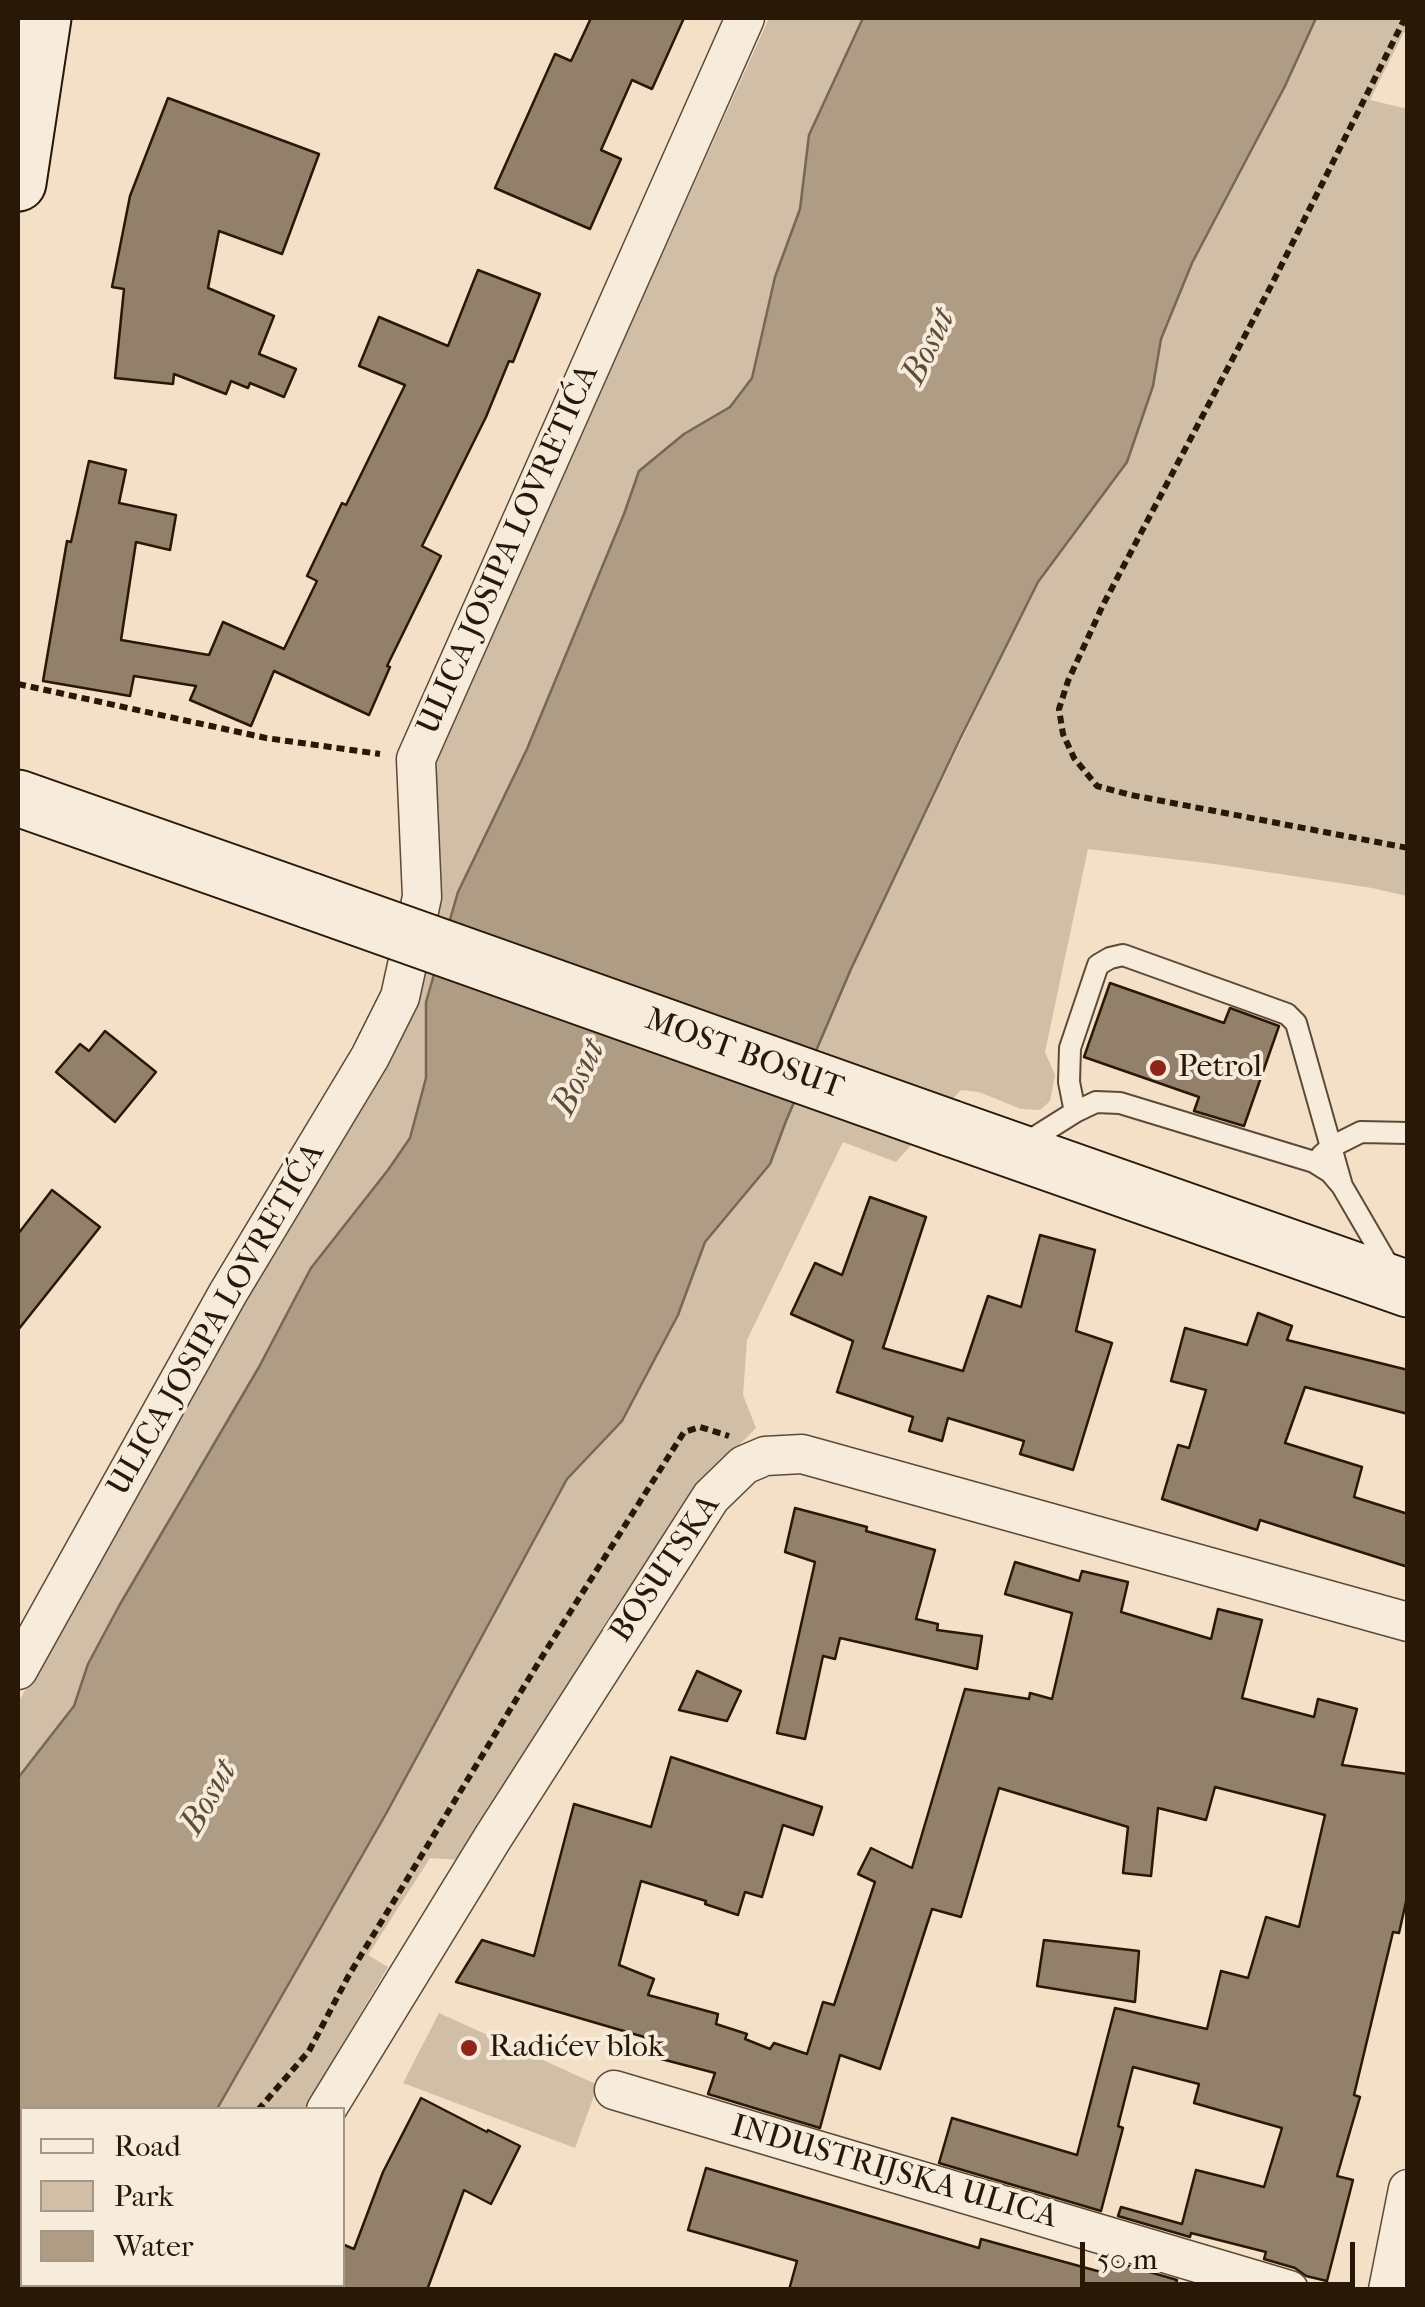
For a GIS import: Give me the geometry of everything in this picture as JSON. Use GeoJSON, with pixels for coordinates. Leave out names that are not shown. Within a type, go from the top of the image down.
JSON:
{"type":"FeatureCollection","features":[{"type":"Feature","properties":{"kind":"main road"},"geometry":{"type":"LineString","coordinates":[[18,183],[44,18]]}},
{"type":"Feature","properties":{"kind":"main road","name":"MOST BOSUT"},"geometry":{"type":"LineString","coordinates":[[18,798],[1404,1288]]}},
{"type":"Feature","properties":{"kind":"street","name":"ULICA JOSIPA LOVRETIĆA"},"geometry":{"type":"LineString","coordinates":[[18,1670],[228,1293],[370,1057],[400,997],[422,896],[416,759],[745,18]]}},
{"type":"Feature","properties":{"kind":"street"},"geometry":{"type":"LineString","coordinates":[[765,1456],[802,1454],[1408,1622]]}},
{"type":"Feature","properties":{"kind":"street","name":"BOSUTSKA"},"geometry":{"type":"LineString","coordinates":[[328,2107],[502,1822],[711,1497],[744,1465],[765,1456]]}},
{"type":"Feature","properties":{"kind":"street","name":"INDUSTRIJSKA ULICA"},"geometry":{"type":"LineString","coordinates":[[614,2090],[1289,2290]]}},
{"type":"Feature","properties":{"kind":"street"},"geometry":{"type":"LineString","coordinates":[[1388,2290],[1406,2210]]}},
{"type":"Feature","properties":{"kind":"lane"},"geometry":{"type":"LineString","coordinates":[[1074,1112],[1069,1082],[1070,1048],[1098,965],[1123,955],[1288,1014],[1296,1023],[1342,1186]]}},
{"type":"Feature","properties":{"kind":"lane"},"geometry":{"type":"LineString","coordinates":[[1013,1150],[1096,1102],[1120,1103],[1314,1162],[1342,1186],[1404,1288]]}},
{"type":"Feature","properties":{"kind":"lane"},"geometry":{"type":"LineString","coordinates":[[1314,1162],[1331,1147],[1361,1132],[1408,1133]]}},
{"type":"Feature","properties":{"kind":"path"},"geometry":{"type":"LineString","coordinates":[[1405,18],[1104,605],[1058,709],[1063,734],[1074,758],[1098,786],[1132,796],[1408,848]]}},
{"type":"Feature","properties":{"kind":"path"},"geometry":{"type":"LineString","coordinates":[[18,684],[266,738],[416,759]]}},
{"type":"Feature","properties":{"kind":"path"},"geometry":{"type":"LineString","coordinates":[[261,2107],[309,2051],[349,1975],[684,1432],[700,1427],[722,1432],[765,1456]]}},
{"type":"Feature","properties":{"kind":"green space"},"geometry":{"type":"Polygon","coordinates":[[[769,18],[863,18],[809,135],[800,209],[775,277],[752,378],[730,407],[684,434],[639,471],[527,749],[458,892],[427,1002],[426,1078],[410,1138],[311,1268],[259,1367],[88,1664],[74,1706],[18,1778],[18,1703],[239,1302],[346,1121],[392,1059],[413,1001],[428,773],[769,18]]]}},
{"type":"Feature","properties":{"kind":"green space"},"geometry":{"type":"Polygon","coordinates":[[[1312,18],[1407,18],[1407,32],[1370,100],[1408,109],[1407,896],[1215,864],[1088,849],[1045,1052],[1055,1075],[1050,1101],[1040,1110],[1021,1109],[979,1092],[961,1090],[896,1162],[843,1142],[747,1340],[743,1395],[756,1428],[697,1487],[462,1860],[430,1858],[368,1955],[388,1967],[305,2107],[218,2107],[567,1479],[622,1421],[678,1315],[705,1242],[770,1164],[851,969],[1038,582],[1127,462],[1153,386],[1161,339],[1192,263],[1312,18]]]}},
{"type":"Feature","properties":{"kind":"green space","name":"Radićev blok"},"geometry":{"type":"Polygon","coordinates":[[[439,2013],[598,2085],[575,2148],[403,2083],[439,2013]]]}},
{"type":"Feature","properties":{"kind":"water","name":"Bosut"},"geometry":{"type":"Polygon","coordinates":[[[863,18],[1316,18],[1285,86],[1192,263],[1161,339],[1153,386],[1127,462],[1038,582],[851,969],[770,1164],[705,1242],[678,1315],[622,1421],[567,1479],[387,1812],[218,2107],[20,2107],[20,2287],[114,2287],[18,2289],[18,1778],[74,1706],[88,1664],[119,1606],[259,1367],[311,1268],[410,1138],[426,1078],[426,1002],[458,892],[527,749],[639,471],[684,434],[730,407],[752,378],[775,277],[800,209],[809,135],[863,18]]]}},
{"type":"Feature","properties":{"kind":"building"},"geometry":{"type":"Polygon","coordinates":[[[591,18],[684,18],[652,89],[632,80],[601,150],[621,159],[590,229],[495,188],[555,54],[571,61],[591,18]]]}},
{"type":"Feature","properties":{"kind":"building"},"geometry":{"type":"Polygon","coordinates":[[[168,98],[319,154],[282,254],[219,231],[208,288],[274,316],[259,354],[296,369],[284,397],[250,383],[248,388],[231,381],[226,394],[174,374],[173,384],[115,378],[124,289],[112,287],[130,196],[168,98]]]}},
{"type":"Feature","properties":{"kind":"building"},"geometry":{"type":"Polygon","coordinates":[[[478,270],[540,294],[513,362],[509,361],[486,417],[422,546],[441,556],[387,666],[390,667],[369,715],[274,671],[251,726],[190,700],[196,686],[134,676],[130,696],[43,681],[67,541],[71,542],[89,461],[126,470],[119,503],[176,515],[170,550],[136,542],[121,640],[209,655],[223,622],[284,649],[317,581],[307,576],[405,385],[359,366],[379,317],[448,346],[478,270]]]}},
{"type":"Feature","properties":{"kind":"building"},"geometry":{"type":"Polygon","coordinates":[[[1110,983],[1224,1023],[1230,1008],[1279,1026],[1244,1126],[1194,1111],[1199,1097],[1084,1057],[1110,983]]]}},
{"type":"Feature","properties":{"kind":"building"},"geometry":{"type":"Polygon","coordinates":[[[105,1031],[156,1072],[115,1122],[56,1072],[80,1044],[89,1051],[105,1031]]]}},
{"type":"Feature","properties":{"kind":"building"},"geometry":{"type":"Polygon","coordinates":[[[52,1190],[100,1227],[18,1330],[18,1234],[52,1190]]]}},
{"type":"Feature","properties":{"kind":"building"},"geometry":{"type":"Polygon","coordinates":[[[870,1197],[926,1217],[883,1348],[963,1371],[988,1296],[1021,1307],[1040,1235],[1095,1250],[1076,1331],[1112,1343],[1073,1470],[1020,1454],[1024,1441],[948,1418],[942,1441],[909,1431],[913,1417],[837,1392],[853,1341],[791,1314],[815,1263],[842,1275],[870,1197]]]}},
{"type":"Feature","properties":{"kind":"building"},"geometry":{"type":"Polygon","coordinates":[[[1258,1313],[1292,1326],[1287,1340],[1408,1370],[1408,1414],[1305,1387],[1285,1443],[1362,1467],[1354,1497],[1408,1514],[1408,1567],[1260,1520],[1257,1530],[1162,1499],[1178,1445],[1189,1448],[1206,1390],[1171,1381],[1185,1328],[1247,1345],[1258,1313]]]}},
{"type":"Feature","properties":{"kind":"building"},"geometry":{"type":"Polygon","coordinates":[[[795,1508],[935,1550],[916,1619],[938,1624],[937,1630],[982,1636],[977,1669],[840,1638],[835,1659],[823,1656],[805,1739],[777,1733],[815,1562],[785,1552],[795,1508]]]}},
{"type":"Feature","properties":{"kind":"building"},"geometry":{"type":"Polygon","coordinates":[[[1015,1562],[1079,1581],[1082,1571],[1128,1582],[1121,1612],[1211,1639],[1218,1609],[1262,1620],[1242,1698],[1314,1717],[1318,1699],[1357,1709],[1342,1765],[1408,1774],[1408,1893],[1399,1933],[1393,1932],[1354,2095],[1360,2097],[1337,2176],[1353,2180],[1327,2281],[1264,2259],[1266,2252],[1191,2233],[1190,2237],[1118,2216],[1121,2207],[1182,2224],[1196,2170],[1264,2187],[1282,2128],[1194,2103],[1199,2084],[1133,2067],[1118,2126],[1123,2128],[1101,2211],[939,2163],[952,2118],[1077,2155],[1115,2008],[1207,2029],[1221,1971],[1248,1978],[1266,1917],[1299,1927],[1325,1815],[1215,1787],[1206,1820],[1158,1808],[1151,1876],[1123,1873],[1128,1827],[999,1788],[961,1917],[932,1909],[880,2069],[840,2055],[820,2128],[708,2094],[715,2073],[646,2055],[651,2039],[456,1982],[482,1940],[534,1956],[574,1804],[651,1827],[671,1757],[822,1807],[813,1835],[783,1825],[762,1897],[745,1892],[738,1915],[641,1881],[619,1965],[654,1979],[648,1995],[718,2014],[716,2024],[747,2034],[745,2039],[770,2049],[774,2043],[807,2054],[823,2002],[834,2005],[875,1882],[858,1874],[871,1848],[912,1868],[965,1689],[1029,1699],[1030,1693],[1052,1699],[1072,1613],[1005,1594],[1015,1562]]]}},
{"type":"Feature","properties":{"kind":"building"},"geometry":{"type":"Polygon","coordinates":[[[697,1671],[741,1691],[727,1721],[679,1710],[697,1671]]]}},
{"type":"Feature","properties":{"kind":"building"},"geometry":{"type":"Polygon","coordinates":[[[1044,1940],[1139,1951],[1135,2002],[1037,1986],[1044,1940]]]}},
{"type":"Feature","properties":{"kind":"building"},"geometry":{"type":"Polygon","coordinates":[[[421,2098],[520,2146],[491,2204],[464,2190],[427,2290],[342,2290],[345,2245],[354,2249],[383,2172],[421,2098]]]}},
{"type":"Feature","properties":{"kind":"building"},"geometry":{"type":"Polygon","coordinates":[[[706,2168],[979,2248],[981,2239],[1101,2272],[1105,2259],[1177,2280],[1174,2290],[789,2290],[797,2261],[688,2230],[706,2168]]]}},
{"type":"Feature","properties":{"kind":"place","name":"Petrol"},"geometry":{"type":"Point","coordinates":[1158,1068]}},
{"type":"Feature","properties":{"kind":"place","name":"Radićev blok"},"geometry":{"type":"Point","coordinates":[469,2048]}}]}
